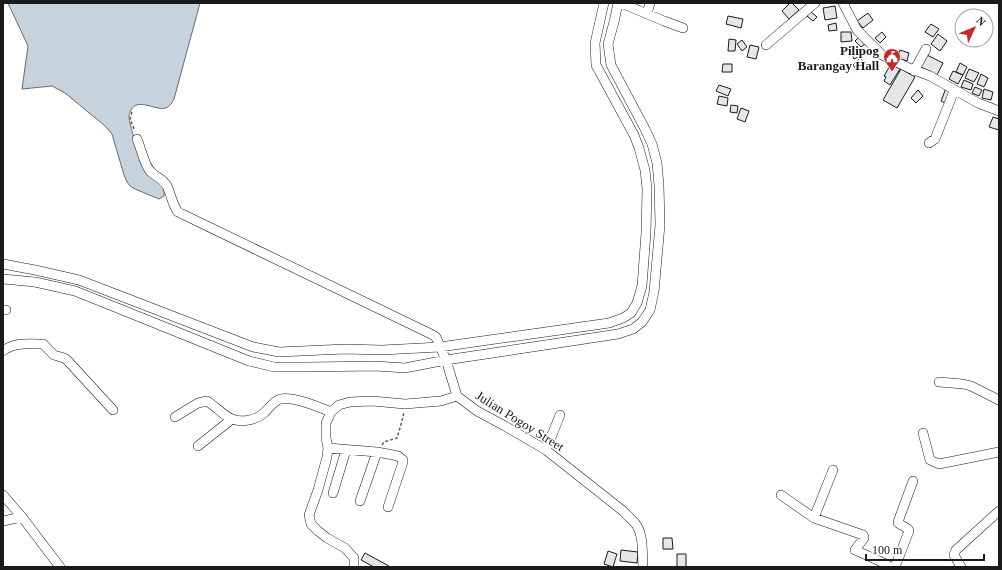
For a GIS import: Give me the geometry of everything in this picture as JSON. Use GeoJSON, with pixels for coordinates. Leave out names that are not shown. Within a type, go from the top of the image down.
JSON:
{"type":"FeatureCollection","features":[{"type":"Feature","properties":{"kind":"street"},"geometry":{"type":"LineString","coordinates":[[3,264],[80,280],[254,347],[279,352],[440,347],[609,323],[623,318],[631,312],[637,303],[642,286],[646,233],[647,189],[645,170],[639,148],[596,65],[595,43],[604,3]]}},
{"type":"Feature","properties":{"kind":"street"},"geometry":{"type":"LineString","coordinates":[[3,279],[35,282],[75,292],[249,361],[274,366],[376,366],[405,368],[446,360],[618,334],[634,329],[642,322],[650,310],[654,292],[660,225],[657,163],[652,144],[645,129],[611,65],[608,44],[619,3],[683,28]]}},
{"type":"Feature","properties":{"kind":"street"},"geometry":{"type":"LineString","coordinates":[[647,14],[650,3]]}},
{"type":"Feature","properties":{"kind":"street"},"geometry":{"type":"LineString","coordinates":[[766,45],[815,3]]}},
{"type":"Feature","properties":{"kind":"street"},"geometry":{"type":"LineString","coordinates":[[843,3],[857,30],[882,55],[930,76],[978,103],[999,111]]}},
{"type":"Feature","properties":{"kind":"street"},"geometry":{"type":"LineString","coordinates":[[914,70],[926,49]]}},
{"type":"Feature","properties":{"kind":"street"},"geometry":{"type":"LineString","coordinates":[[930,143],[936,139],[954,90]]}},
{"type":"Feature","properties":{"kind":"street"},"geometry":{"type":"LineString","coordinates":[[137,139],[147,166],[150,171],[161,178],[166,185],[178,212],[436,337],[446,360],[456,396]]}},
{"type":"Feature","properties":{"kind":"street"},"geometry":{"type":"LineString","coordinates":[[3,351],[12,346],[43,344],[54,355],[67,360],[113,410]]}},
{"type":"Feature","properties":{"kind":"street"},"geometry":{"type":"LineString","coordinates":[[939,382],[971,386],[999,400]]}},
{"type":"Feature","properties":{"kind":"street","name":"Julian Pogoy Street"},"geometry":{"type":"LineString","coordinates":[[331,412],[339,405],[350,402],[372,401],[405,404],[441,401],[456,396],[477,411],[506,426],[546,450],[634,522],[638,528],[641,541],[643,567]]}},
{"type":"Feature","properties":{"kind":"street"},"geometry":{"type":"LineString","coordinates":[[175,417],[198,403],[207,401],[232,419],[238,420],[250,420],[259,417],[280,399],[289,399],[308,403],[331,412],[326,423],[328,448],[327,457],[310,515],[311,524],[327,538],[344,548],[354,558],[354,566]]}},
{"type":"Feature","properties":{"kind":"street"},"geometry":{"type":"LineString","coordinates":[[546,450],[560,415]]}},
{"type":"Feature","properties":{"kind":"street"},"geometry":{"type":"LineString","coordinates":[[198,446],[232,419]]}},
{"type":"Feature","properties":{"kind":"street"},"geometry":{"type":"LineString","coordinates":[[923,433],[930,460],[939,464],[999,452]]}},
{"type":"Feature","properties":{"kind":"street"},"geometry":{"type":"LineString","coordinates":[[328,448],[376,452],[398,456],[403,462],[388,507]]}},
{"type":"Feature","properties":{"kind":"street"},"geometry":{"type":"LineString","coordinates":[[333,493],[346,450]]}},
{"type":"Feature","properties":{"kind":"street"},"geometry":{"type":"LineString","coordinates":[[360,501],[376,452]]}},
{"type":"Feature","properties":{"kind":"street"},"geometry":{"type":"LineString","coordinates":[[814,518],[833,470]]}},
{"type":"Feature","properties":{"kind":"street"},"geometry":{"type":"LineString","coordinates":[[895,567],[909,531],[898,522],[913,482]]}},
{"type":"Feature","properties":{"kind":"street"},"geometry":{"type":"LineString","coordinates":[[781,494],[814,518],[863,535],[864,538],[855,550],[890,567]]}},
{"type":"Feature","properties":{"kind":"street"},"geometry":{"type":"LineString","coordinates":[[3,495],[22,516],[60,567]]}},
{"type":"Feature","properties":{"kind":"street"},"geometry":{"type":"LineString","coordinates":[[961,567],[954,555],[956,550],[999,511]]}},
{"type":"Feature","properties":{"kind":"street"},"geometry":{"type":"LineString","coordinates":[[3,521],[22,516]]}},
{"type":"Feature","properties":{"kind":"path"},"geometry":{"type":"LineString","coordinates":[[132,112],[130,119],[137,139]]}},
{"type":"Feature","properties":{"kind":"path"},"geometry":{"type":"LineString","coordinates":[[376,452],[384,442],[396,438],[402,421],[405,404]]}},
{"type":"Feature","properties":{"kind":"shaded area"},"geometry":{"type":"Polygon","coordinates":[[[8,3],[200,3],[174,99],[166,108],[157,108],[142,104],[134,106],[129,115],[133,135],[164,185],[164,196],[159,199],[130,186],[124,175],[112,134],[105,126],[65,93],[52,86],[22,89],[28,46],[8,3]]]}},
{"type":"Feature","properties":{"kind":"building"},"geometry":{"type":"Polygon","coordinates":[[[790,3],[792,3],[799,10],[789,19],[782,11],[790,3]]]}},
{"type":"Feature","properties":{"kind":"building"},"geometry":{"type":"Polygon","coordinates":[[[835,6],[837,18],[825,20],[823,8],[835,6]]]}},
{"type":"Feature","properties":{"kind":"building"},"geometry":{"type":"Polygon","coordinates":[[[811,12],[817,17],[813,21],[807,16],[811,12]]]}},
{"type":"Feature","properties":{"kind":"building"},"geometry":{"type":"Polygon","coordinates":[[[868,13],[873,20],[863,28],[857,21],[868,13]]]}},
{"type":"Feature","properties":{"kind":"building"},"geometry":{"type":"Polygon","coordinates":[[[728,16],[743,19],[741,28],[726,24],[728,16]]]}},
{"type":"Feature","properties":{"kind":"building"},"geometry":{"type":"Polygon","coordinates":[[[836,23],[837,30],[829,31],[828,25],[836,23]]]}},
{"type":"Feature","properties":{"kind":"building"},"geometry":{"type":"Polygon","coordinates":[[[931,24],[939,29],[933,37],[925,32],[931,24]]]}},
{"type":"Feature","properties":{"kind":"building"},"geometry":{"type":"Polygon","coordinates":[[[841,32],[851,32],[852,41],[841,42],[841,32]]]}},
{"type":"Feature","properties":{"kind":"building"},"geometry":{"type":"Polygon","coordinates":[[[882,32],[886,37],[880,43],[875,38],[882,32]]]}},
{"type":"Feature","properties":{"kind":"building"},"geometry":{"type":"Polygon","coordinates":[[[938,34],[947,41],[940,51],[931,44],[938,34]]]}},
{"type":"Feature","properties":{"kind":"building"},"geometry":{"type":"Polygon","coordinates":[[[860,36],[866,43],[861,47],[855,41],[860,36]]]}},
{"type":"Feature","properties":{"kind":"building"},"geometry":{"type":"Polygon","coordinates":[[[729,39],[736,40],[735,51],[728,51],[729,39]]]}},
{"type":"Feature","properties":{"kind":"building"},"geometry":{"type":"Polygon","coordinates":[[[742,40],[747,47],[742,51],[737,44],[742,40]]]}},
{"type":"Feature","properties":{"kind":"building"},"geometry":{"type":"Polygon","coordinates":[[[750,45],[759,47],[756,59],[747,57],[750,45]]]}},
{"type":"Feature","properties":{"kind":"building"},"geometry":{"type":"Polygon","coordinates":[[[857,49],[860,56],[854,59],[851,53],[857,49]]]}},
{"type":"Feature","properties":{"kind":"building"},"geometry":{"type":"Polygon","coordinates":[[[900,50],[909,53],[907,61],[898,58],[900,50]]]}},
{"type":"Feature","properties":{"kind":"building"},"geometry":{"type":"Polygon","coordinates":[[[927,55],[943,63],[937,75],[921,67],[927,55]]]}},
{"type":"Feature","properties":{"kind":"building"},"geometry":{"type":"Polygon","coordinates":[[[860,58],[865,63],[857,70],[853,65],[860,58]]]}},
{"type":"Feature","properties":{"kind":"building"},"geometry":{"type":"Polygon","coordinates":[[[960,63],[967,67],[963,75],[956,72],[960,63]]]}},
{"type":"Feature","properties":{"kind":"building"},"geometry":{"type":"Polygon","coordinates":[[[723,64],[732,64],[732,72],[722,72],[723,64]]]}},
{"type":"Feature","properties":{"kind":"building","name":"Pilipog Barangay Hall"},"geometry":{"type":"Polygon","coordinates":[[[891,64],[900,69],[890,85],[884,81],[886,77],[884,76],[891,64]]]}},
{"type":"Feature","properties":{"kind":"building"},"geometry":{"type":"Polygon","coordinates":[[[901,69],[915,77],[897,108],[883,100],[901,69]]]}},
{"type":"Feature","properties":{"kind":"building"},"geometry":{"type":"Polygon","coordinates":[[[969,69],[979,73],[974,82],[965,78],[969,69]]]}},
{"type":"Feature","properties":{"kind":"building"},"geometry":{"type":"Polygon","coordinates":[[[953,71],[963,75],[958,84],[949,79],[953,71]]]}},
{"type":"Feature","properties":{"kind":"building"},"geometry":{"type":"Polygon","coordinates":[[[981,74],[988,78],[984,87],[977,84],[981,74]]]}},
{"type":"Feature","properties":{"kind":"building"},"geometry":{"type":"Polygon","coordinates":[[[964,80],[973,84],[971,90],[961,87],[964,80]]]}},
{"type":"Feature","properties":{"kind":"building"},"geometry":{"type":"Polygon","coordinates":[[[719,85],[731,89],[728,96],[716,91],[719,85]]]}},
{"type":"Feature","properties":{"kind":"building"},"geometry":{"type":"Polygon","coordinates":[[[975,87],[982,90],[979,96],[972,93],[975,87]]]}},
{"type":"Feature","properties":{"kind":"building"},"geometry":{"type":"Polygon","coordinates":[[[946,88],[952,91],[947,104],[941,101],[946,88]]]}},
{"type":"Feature","properties":{"kind":"building"},"geometry":{"type":"Polygon","coordinates":[[[984,89],[993,92],[991,100],[982,98],[984,89]]]}},
{"type":"Feature","properties":{"kind":"building"},"geometry":{"type":"Polygon","coordinates":[[[918,90],[923,96],[916,103],[911,98],[918,90]]]}},
{"type":"Feature","properties":{"kind":"building"},"geometry":{"type":"Polygon","coordinates":[[[719,96],[728,98],[727,106],[717,104],[719,96]]]}},
{"type":"Feature","properties":{"kind":"building"},"geometry":{"type":"Polygon","coordinates":[[[731,105],[738,106],[737,113],[730,112],[731,105]]]}},
{"type":"Feature","properties":{"kind":"building"},"geometry":{"type":"Polygon","coordinates":[[[741,108],[749,111],[745,122],[737,119],[741,108]]]}},
{"type":"Feature","properties":{"kind":"building"},"geometry":{"type":"Polygon","coordinates":[[[993,117],[999,119],[999,130],[989,127],[993,117]]]}},
{"type":"Feature","properties":{"kind":"building"},"geometry":{"type":"Polygon","coordinates":[[[663,538],[672,538],[673,549],[663,549],[663,538]]]}},
{"type":"Feature","properties":{"kind":"building"},"geometry":{"type":"Polygon","coordinates":[[[621,550],[638,552],[637,563],[620,561],[621,550]]]}},
{"type":"Feature","properties":{"kind":"building"},"geometry":{"type":"Polygon","coordinates":[[[608,551],[617,554],[613,567],[604,564],[608,551]]]}},
{"type":"Feature","properties":{"kind":"building"},"geometry":{"type":"Polygon","coordinates":[[[365,553],[389,566],[374,567],[361,560],[365,553]]]}},
{"type":"Feature","properties":{"kind":"building"},"geometry":{"type":"Polygon","coordinates":[[[677,554],[686,554],[686,567],[677,567],[677,554]]]}},
{"type":"Feature","properties":{"kind":"place","name":"Pilipog Barangay Hall"},"geometry":{"type":"Point","coordinates":[892,72]}}]}
